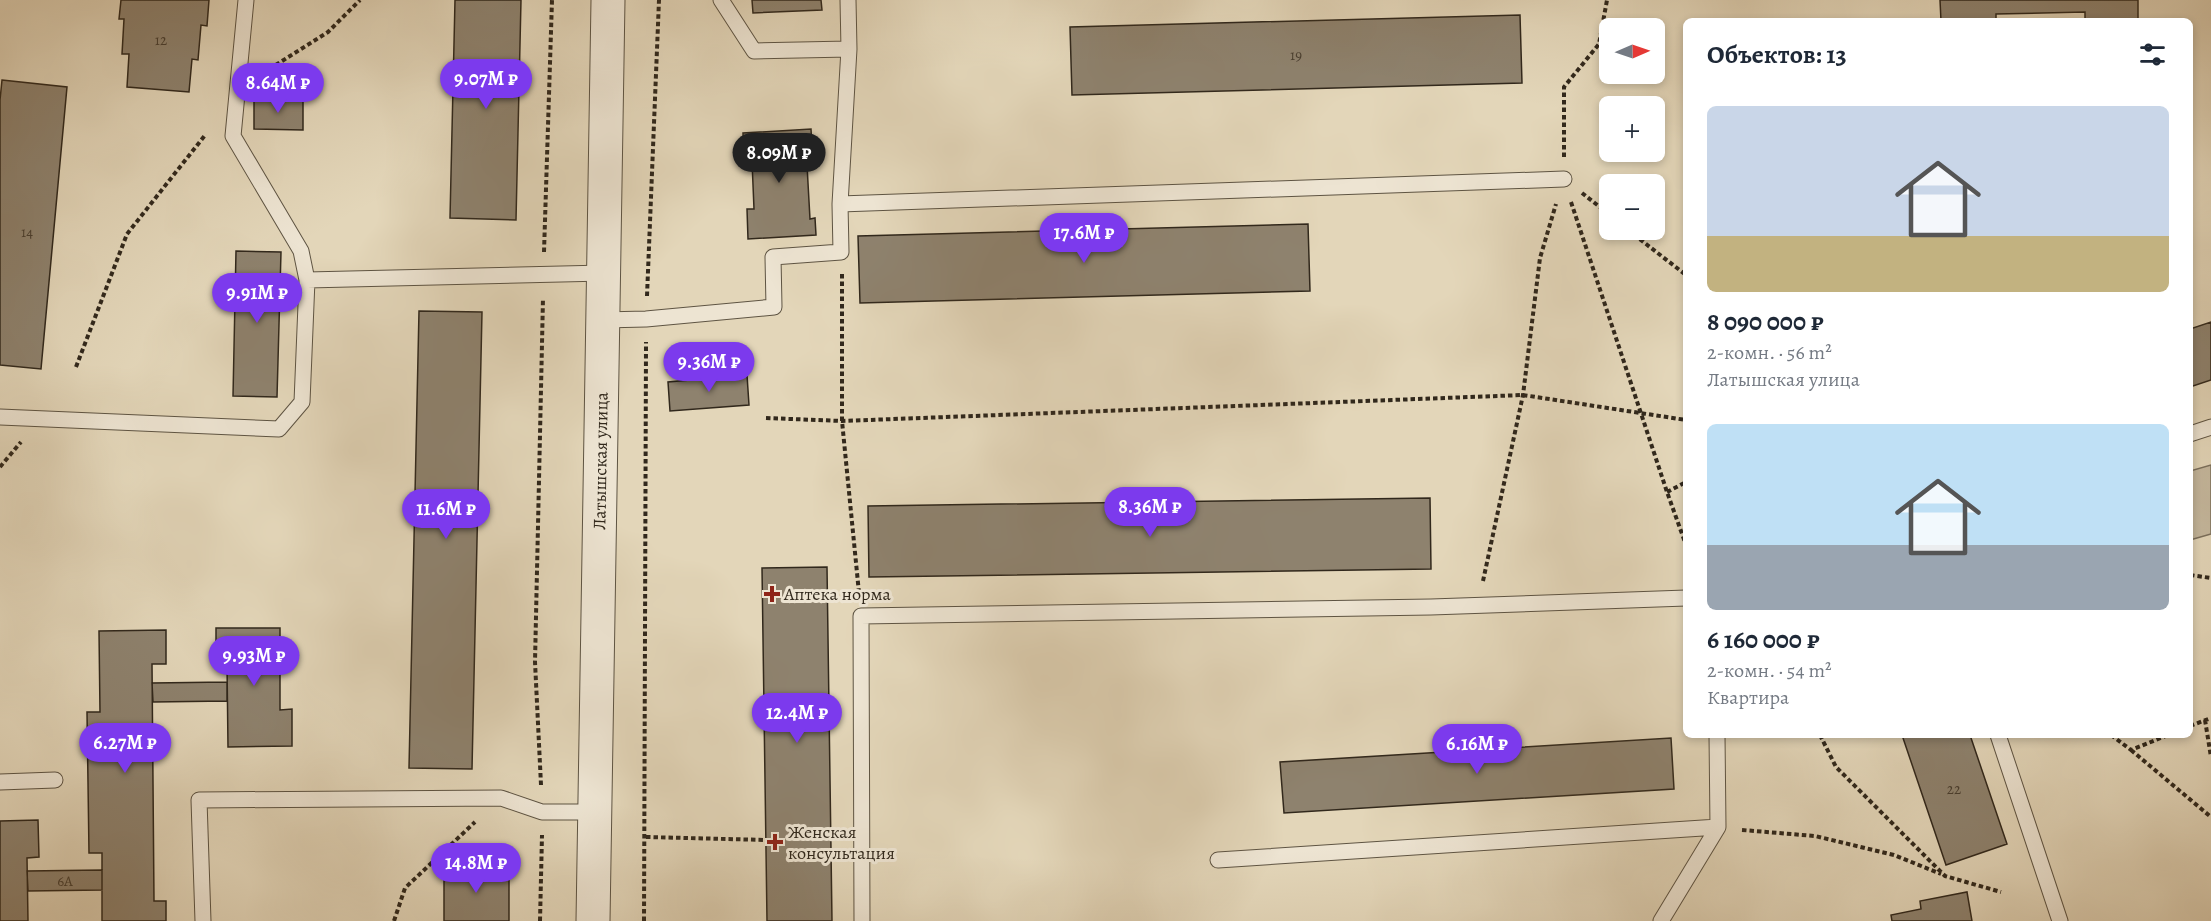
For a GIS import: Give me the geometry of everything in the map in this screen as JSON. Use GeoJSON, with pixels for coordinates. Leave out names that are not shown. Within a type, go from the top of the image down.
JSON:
{"type":"FeatureCollection","features":[{"type":"Feature","properties":{"kind":"street","name":"Латышская улица"},"geometry":{"type":"LineString","coordinates":[[593,921],[608,0]]}},
{"type":"Feature","properties":{"kind":"lane"},"geometry":{"type":"LineString","coordinates":[[0,417],[279,429],[302,402],[307,280],[301,250],[233,136],[246,0]]}},
{"type":"Feature","properties":{"kind":"lane"},"geometry":{"type":"LineString","coordinates":[[722,0],[754,51],[849,49]]}},
{"type":"Feature","properties":{"kind":"lane"},"geometry":{"type":"LineString","coordinates":[[603,320],[646,319],[774,307],[773,257],[841,252],[840,204],[849,49],[848,0]]}},
{"type":"Feature","properties":{"kind":"lane"},"geometry":{"type":"LineString","coordinates":[[840,204],[1564,178]]}},
{"type":"Feature","properties":{"kind":"lane"},"geometry":{"type":"LineString","coordinates":[[307,280],[604,273]]}},
{"type":"Feature","properties":{"kind":"lane"},"geometry":{"type":"LineString","coordinates":[[2193,433],[2211,427]]}},
{"type":"Feature","properties":{"kind":"lane"},"geometry":{"type":"LineString","coordinates":[[862,921],[861,616],[1431,607],[1683,598]]}},
{"type":"Feature","properties":{"kind":"lane"},"geometry":{"type":"LineString","coordinates":[[1661,921],[1718,827],[1717,738]]}},
{"type":"Feature","properties":{"kind":"lane"},"geometry":{"type":"LineString","coordinates":[[1999,738],[2060,921]]}},
{"type":"Feature","properties":{"kind":"lane"},"geometry":{"type":"LineString","coordinates":[[0,782],[54,780]]}},
{"type":"Feature","properties":{"kind":"lane"},"geometry":{"type":"LineString","coordinates":[[203,921],[200,800],[501,798],[542,812],[594,812]]}},
{"type":"Feature","properties":{"kind":"lane"},"geometry":{"type":"LineString","coordinates":[[1218,860],[1718,827]]}},
{"type":"Feature","properties":{"kind":"path"},"geometry":{"type":"LineString","coordinates":[[237,90],[328,32],[360,0]]}},
{"type":"Feature","properties":{"kind":"path"},"geometry":{"type":"LineString","coordinates":[[540,921],[542,812],[535,662],[543,274],[552,0]]}},
{"type":"Feature","properties":{"kind":"path"},"geometry":{"type":"LineString","coordinates":[[644,921],[646,319],[659,0]]}},
{"type":"Feature","properties":{"kind":"path"},"geometry":{"type":"LineString","coordinates":[[1482,585],[1523,395],[1540,258],[1564,178],[1564,87],[1599,44],[1607,0]]}},
{"type":"Feature","properties":{"kind":"path"},"geometry":{"type":"LineString","coordinates":[[76,367],[127,234],[206,134]]}},
{"type":"Feature","properties":{"kind":"path"},"geometry":{"type":"LineString","coordinates":[[1564,178],[1599,206]]}},
{"type":"Feature","properties":{"kind":"path"},"geometry":{"type":"LineString","coordinates":[[1564,178],[1640,413],[1683,537]]}},
{"type":"Feature","properties":{"kind":"path"},"geometry":{"type":"LineString","coordinates":[[1641,240],[1683,273]]}},
{"type":"Feature","properties":{"kind":"path"},"geometry":{"type":"LineString","coordinates":[[841,252],[842,421],[861,616]]}},
{"type":"Feature","properties":{"kind":"path"},"geometry":{"type":"LineString","coordinates":[[765,418],[842,421],[1523,395],[1683,420]]}},
{"type":"Feature","properties":{"kind":"path"},"geometry":{"type":"LineString","coordinates":[[1667,492],[1683,484]]}},
{"type":"Feature","properties":{"kind":"path"},"geometry":{"type":"LineString","coordinates":[[2193,575],[2211,578]]}},
{"type":"Feature","properties":{"kind":"path"},"geometry":{"type":"LineString","coordinates":[[2193,725],[2211,718]]}},
{"type":"Feature","properties":{"kind":"path"},"geometry":{"type":"LineString","coordinates":[[2205,720],[2211,757]]}},
{"type":"Feature","properties":{"kind":"path"},"geometry":{"type":"LineString","coordinates":[[1822,738],[1836,767],[1945,876]]}},
{"type":"Feature","properties":{"kind":"path"},"geometry":{"type":"LineString","coordinates":[[2115,738],[2211,817]]}},
{"type":"Feature","properties":{"kind":"path"},"geometry":{"type":"LineString","coordinates":[[2131,750],[2161,738]]}},
{"type":"Feature","properties":{"kind":"path"},"geometry":{"type":"LineString","coordinates":[[394,921],[405,888],[501,798]]}},
{"type":"Feature","properties":{"kind":"path"},"geometry":{"type":"LineString","coordinates":[[1718,827],[1815,836],[1894,855],[1945,876],[2001,892]]}},
{"type":"Feature","properties":{"kind":"path"},"geometry":{"type":"LineString","coordinates":[[646,837],[766,840]]}},
{"type":"Feature","properties":{"kind":"shaded area"},"geometry":{"type":"Polygon","coordinates":[[[2211,465],[2211,534],[2193,539],[2193,470],[2211,465]]]}},
{"type":"Feature","properties":{"kind":"building"},"geometry":{"type":"Polygon","coordinates":[[[121,0],[209,0],[207,26],[201,25],[198,60],[192,59],[189,92],[127,87],[129,54],[122,54],[124,19],[119,19],[121,0]]]}},
{"type":"Feature","properties":{"kind":"building"},"geometry":{"type":"Polygon","coordinates":[[[455,0],[521,0],[516,220],[450,218],[455,0]]]}},
{"type":"Feature","properties":{"kind":"building"},"geometry":{"type":"Polygon","coordinates":[[[752,0],[821,0],[822,10],[753,13],[752,0]]]}},
{"type":"Feature","properties":{"kind":"building"},"geometry":{"type":"Polygon","coordinates":[[[1940,0],[2138,0],[2138,18],[2085,18],[2085,12],[1996,14],[1996,18],[1941,18],[1940,0]]]}},
{"type":"Feature","properties":{"kind":"building"},"geometry":{"type":"Polygon","coordinates":[[[1520,15],[1522,83],[1072,95],[1070,27],[1520,15]]]}},
{"type":"Feature","properties":{"kind":"building"},"geometry":{"type":"Polygon","coordinates":[[[2,80],[67,87],[41,369],[0,365],[0,100],[2,80]]]}},
{"type":"Feature","properties":{"kind":"building"},"geometry":{"type":"Polygon","coordinates":[[[254,98],[303,99],[303,130],[254,129],[254,98]]]}},
{"type":"Feature","properties":{"kind":"building"},"geometry":{"type":"Polygon","coordinates":[[[811,129],[812,147],[806,147],[810,219],[815,218],[816,235],[748,239],[747,209],[754,209],[752,161],[744,161],[743,133],[811,129]]]}},
{"type":"Feature","properties":{"kind":"building"},"geometry":{"type":"Polygon","coordinates":[[[1308,224],[1310,291],[860,303],[858,236],[1308,224]]]}},
{"type":"Feature","properties":{"kind":"building"},"geometry":{"type":"Polygon","coordinates":[[[236,251],[281,252],[277,397],[233,396],[236,251]]]}},
{"type":"Feature","properties":{"kind":"building"},"geometry":{"type":"Polygon","coordinates":[[[419,311],[482,312],[472,769],[409,768],[419,311]]]}},
{"type":"Feature","properties":{"kind":"building"},"geometry":{"type":"Polygon","coordinates":[[[2211,322],[2211,380],[2193,386],[2193,328],[2211,322]]]}},
{"type":"Feature","properties":{"kind":"building"},"geometry":{"type":"Polygon","coordinates":[[[747,375],[749,405],[670,411],[668,382],[747,375]]]}},
{"type":"Feature","properties":{"kind":"building"},"geometry":{"type":"Polygon","coordinates":[[[1430,498],[1431,569],[869,577],[868,506],[1430,498]]]}},
{"type":"Feature","properties":{"kind":"building"},"geometry":{"type":"Polygon","coordinates":[[[827,567],[832,921],[767,921],[762,568],[827,567]]]}},
{"type":"Feature","properties":{"kind":"building"},"geometry":{"type":"Polygon","coordinates":[[[216,628],[280,628],[280,710],[292,709],[292,746],[228,747],[227,664],[216,664],[216,628]]]}},
{"type":"Feature","properties":{"kind":"building"},"geometry":{"type":"Polygon","coordinates":[[[166,630],[166,664],[152,664],[154,901],[166,901],[166,921],[102,921],[102,853],[89,853],[87,712],[100,712],[99,631],[166,630]]]}},
{"type":"Feature","properties":{"kind":"building"},"geometry":{"type":"Polygon","coordinates":[[[227,682],[227,701],[153,702],[152,683],[227,682]]]}},
{"type":"Feature","properties":{"kind":"building"},"geometry":{"type":"Polygon","coordinates":[[[1671,738],[1674,789],[1284,813],[1280,762],[1671,738]]]}},
{"type":"Feature","properties":{"kind":"building"},"geometry":{"type":"Polygon","coordinates":[[[1903,738],[1971,738],[2007,844],[1946,865],[1903,738]]]}},
{"type":"Feature","properties":{"kind":"building"},"geometry":{"type":"Polygon","coordinates":[[[38,820],[39,857],[27,858],[28,921],[0,921],[0,821],[38,820]]]}},
{"type":"Feature","properties":{"kind":"building"},"geometry":{"type":"Polygon","coordinates":[[[444,867],[509,868],[509,921],[444,921],[444,867]]]}},
{"type":"Feature","properties":{"kind":"building"},"geometry":{"type":"Polygon","coordinates":[[[102,870],[102,890],[28,891],[27,871],[102,870]]]}},
{"type":"Feature","properties":{"kind":"building"},"geometry":{"type":"Polygon","coordinates":[[[1967,892],[1972,921],[1892,921],[1891,915],[1921,909],[1920,901],[1967,892]]]}},
{"type":"Feature","properties":{"kind":"place","name":"Аптека норма"},"geometry":{"type":"Point","coordinates":[772,594]}},
{"type":"Feature","properties":{"kind":"place","name":"Женская консультация"},"geometry":{"type":"Point","coordinates":[775,842]}}]}
